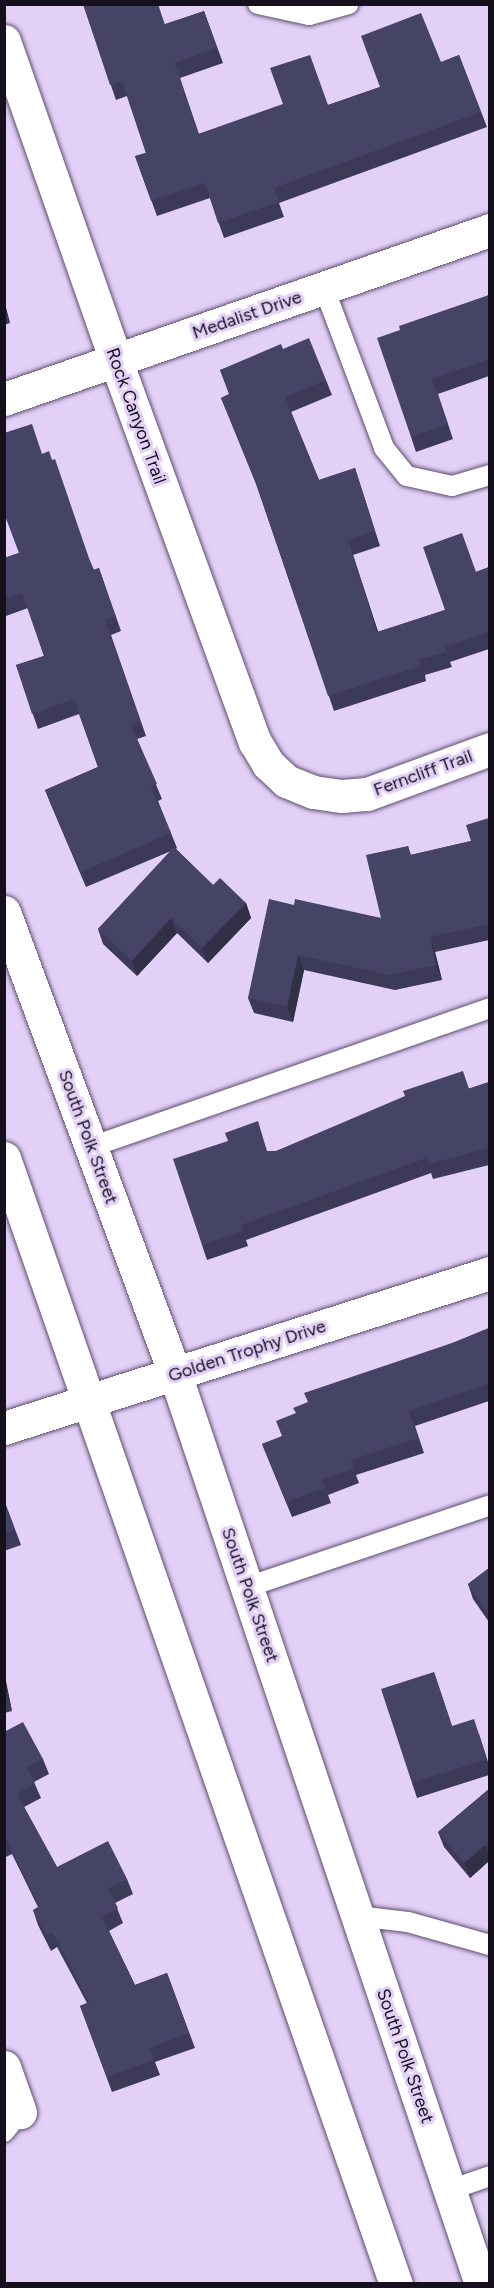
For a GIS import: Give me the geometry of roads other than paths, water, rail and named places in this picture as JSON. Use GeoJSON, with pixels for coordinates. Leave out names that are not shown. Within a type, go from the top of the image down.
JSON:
{"type":"FeatureCollection","features":[{"type":"Feature","properties":{"kind":"main road","name":"Rock Canyon Trail"},"geometry":{"type":"LineString","coordinates":[[4,41],[116,361],[255,742],[268,764],[286,781]]}},
{"type":"Feature","properties":{"kind":"main road","name":"Medalist Drive"},"geometry":{"type":"LineString","coordinates":[[4,399],[489,230]]}},
{"type":"Feature","properties":{"kind":"main road","name":"Ferncliff Trail"},"geometry":{"type":"LineString","coordinates":[[286,781],[323,793],[367,794],[489,749]]}},
{"type":"Feature","properties":{"kind":"main road","name":"South Polk Street"},"geometry":{"type":"LineString","coordinates":[[4,912],[175,1374],[481,2283]]}},
{"type":"Feature","properties":{"kind":"main road"},"geometry":{"type":"LineString","coordinates":[[4,1158],[93,1402],[396,2283]]}},
{"type":"Feature","properties":{"kind":"main road","name":"Golden Trophy Drive"},"geometry":{"type":"LineString","coordinates":[[4,1428],[93,1402],[489,1273]]}},
{"type":"Feature","properties":{"kind":"main road"},"geometry":{"type":"LineString","coordinates":[[4,2067],[12,2122]]}},
{"type":"Feature","properties":{"kind":"lane"},"geometry":{"type":"LineString","coordinates":[[258,4],[309,15],[349,4]]}},
{"type":"Feature","properties":{"kind":"lane"},"geometry":{"type":"LineString","coordinates":[[324,288],[384,448],[407,476],[453,486],[489,475]]}},
{"type":"Feature","properties":{"kind":"lane"},"geometry":{"type":"LineString","coordinates":[[91,1146],[489,1008]]}},
{"type":"Feature","properties":{"kind":"lane"},"geometry":{"type":"LineString","coordinates":[[247,1587],[489,1505]]}},
{"type":"Feature","properties":{"kind":"lane"},"geometry":{"type":"LineString","coordinates":[[357,1916],[408,1922],[489,1945]]}},
{"type":"Feature","properties":{"kind":"lane"},"geometry":{"type":"LineString","coordinates":[[450,2190],[489,2176]]}}]}
